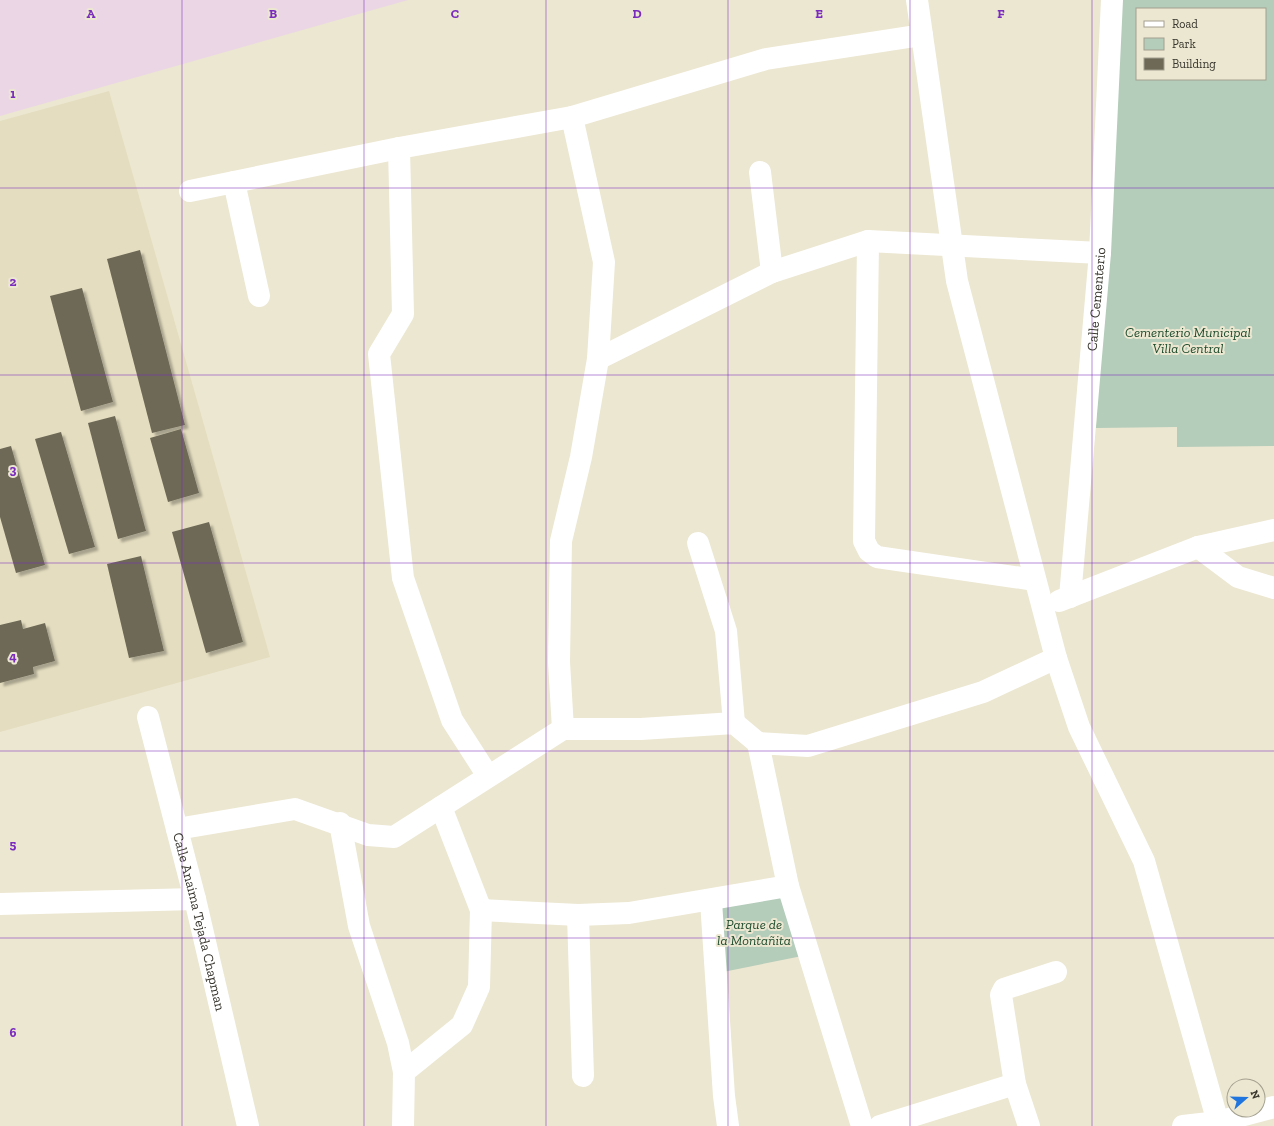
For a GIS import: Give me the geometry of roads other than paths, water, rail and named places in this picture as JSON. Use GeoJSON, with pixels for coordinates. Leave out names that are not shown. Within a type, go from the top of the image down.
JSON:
{"type":"FeatureCollection","features":[{"type":"Feature","properties":{"kind":"street"},"geometry":{"type":"LineString","coordinates":[[917,0],[957,280],[1035,580],[1056,658],[1079,727],[1144,861],[1218,1124]]}},
{"type":"Feature","properties":{"kind":"street","name":"Calle Cementerio"},"geometry":{"type":"LineString","coordinates":[[1070,597],[1100,253],[1112,0]]}},
{"type":"Feature","properties":{"kind":"street"},"geometry":{"type":"LineString","coordinates":[[190,191],[399,148],[572,117],[766,60],[922,35]]}},
{"type":"Feature","properties":{"kind":"street"},"geometry":{"type":"LineString","coordinates":[[563,730],[559,662],[561,541],[581,457],[598,359],[604,262],[572,117]]}},
{"type":"Feature","properties":{"kind":"street"},"geometry":{"type":"LineString","coordinates":[[399,148],[403,314],[379,354],[403,578],[452,720],[488,776]]}},
{"type":"Feature","properties":{"kind":"street"},"geometry":{"type":"LineString","coordinates":[[760,172],[772,272]]}},
{"type":"Feature","properties":{"kind":"street"},"geometry":{"type":"LineString","coordinates":[[234,182],[259,296]]}},
{"type":"Feature","properties":{"kind":"street"},"geometry":{"type":"LineString","coordinates":[[598,359],[772,272],[868,241],[1100,253]]}},
{"type":"Feature","properties":{"kind":"street"},"geometry":{"type":"LineString","coordinates":[[868,241],[864,541],[868,551],[877,557],[1035,580]]}},
{"type":"Feature","properties":{"kind":"street"},"geometry":{"type":"LineString","coordinates":[[1042,606],[1070,597],[1198,547],[1274,530]]}},
{"type":"Feature","properties":{"kind":"street"},"geometry":{"type":"LineString","coordinates":[[698,543],[726,632],[734,723]]}},
{"type":"Feature","properties":{"kind":"street"},"geometry":{"type":"LineString","coordinates":[[1198,547],[1238,577],[1274,588]]}},
{"type":"Feature","properties":{"kind":"street"},"geometry":{"type":"LineString","coordinates":[[177,829],[295,808],[340,823],[368,835],[394,837],[488,776],[563,730],[684,727],[734,723],[758,743],[808,746],[983,692],[1056,658]]}},
{"type":"Feature","properties":{"kind":"street","name":"Calle Anaima Tejada Chapman"},"geometry":{"type":"LineString","coordinates":[[148,717],[195,899],[248,1126]]}},
{"type":"Feature","properties":{"kind":"street"},"geometry":{"type":"LineString","coordinates":[[758,743],[788,886],[862,1126]]}},
{"type":"Feature","properties":{"kind":"street"},"geometry":{"type":"LineString","coordinates":[[404,1072],[462,1025],[479,987],[481,910],[440,807]]}},
{"type":"Feature","properties":{"kind":"street"},"geometry":{"type":"LineString","coordinates":[[340,823],[359,926],[398,1043],[404,1072],[403,1126]]}},
{"type":"Feature","properties":{"kind":"street"},"geometry":{"type":"LineString","coordinates":[[481,910],[578,915],[629,913],[711,901],[788,886]]}},
{"type":"Feature","properties":{"kind":"street"},"geometry":{"type":"LineString","coordinates":[[0,904],[195,899]]}},
{"type":"Feature","properties":{"kind":"street"},"geometry":{"type":"LineString","coordinates":[[711,901],[724,1096],[728,1126]]}},
{"type":"Feature","properties":{"kind":"street"},"geometry":{"type":"LineString","coordinates":[[578,915],[583,1076]]}},
{"type":"Feature","properties":{"kind":"street"},"geometry":{"type":"LineString","coordinates":[[1029,1126],[1015,1084],[1001,995],[1004,989],[1056,972]]}},
{"type":"Feature","properties":{"kind":"street"},"geometry":{"type":"LineString","coordinates":[[880,1126],[1015,1084]]}},
{"type":"Feature","properties":{"kind":"street"},"geometry":{"type":"LineString","coordinates":[[1183,1126],[1218,1124],[1274,1107]]}},
{"type":"Feature","properties":{"kind":"park label","name":"Cementerio Municipal Villa Central"},"geometry":{"type":"Point","coordinates":[1188,340]}},
{"type":"Feature","properties":{"kind":"park label","name":"Parque de la Montañita"},"geometry":{"type":"Point","coordinates":[754,932]}}]}
